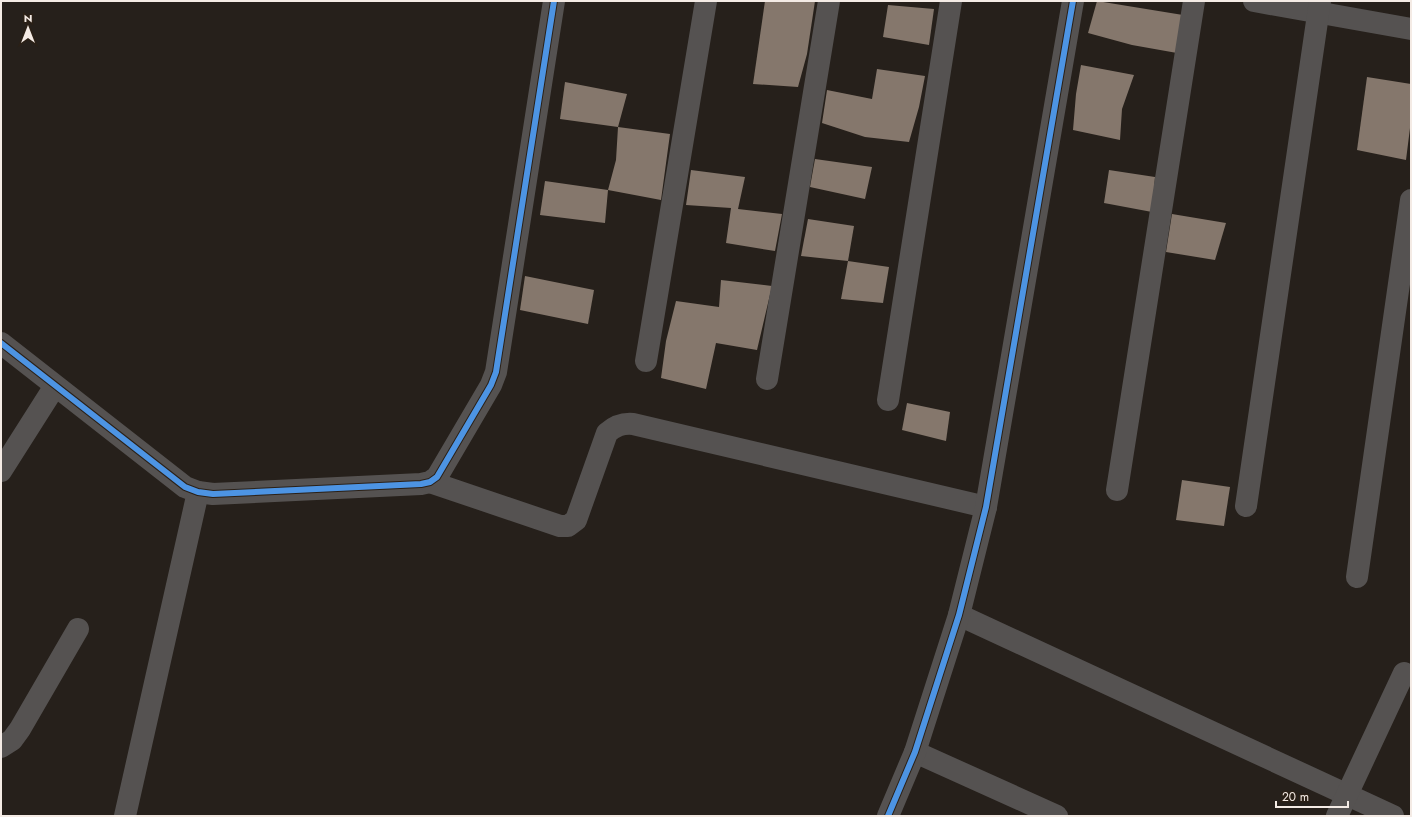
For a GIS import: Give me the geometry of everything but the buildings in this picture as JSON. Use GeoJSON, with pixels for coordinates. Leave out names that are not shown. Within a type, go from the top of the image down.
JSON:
{"type":"FeatureCollection","features":[{"type":"Feature","properties":{"kind":"street"},"geometry":{"type":"LineString","coordinates":[[1,343],[185,487],[198,492],[212,494],[422,484],[430,482],[437,477],[491,385],[496,372],[554,1]]}},
{"type":"Feature","properties":{"kind":"street"},"geometry":{"type":"LineString","coordinates":[[646,361],[706,1]]}},
{"type":"Feature","properties":{"kind":"street"},"geometry":{"type":"LineString","coordinates":[[767,380],[829,1]]}},
{"type":"Feature","properties":{"kind":"street"},"geometry":{"type":"LineString","coordinates":[[888,400],[951,1]]}},
{"type":"Feature","properties":{"kind":"street"},"geometry":{"type":"LineString","coordinates":[[888,816],[915,752],[959,615],[986,507],[1073,1]]}},
{"type":"Feature","properties":{"kind":"street"},"geometry":{"type":"LineString","coordinates":[[1117,490],[1194,1]]}},
{"type":"Feature","properties":{"kind":"street"},"geometry":{"type":"LineString","coordinates":[[1254,1],[1320,7],[1411,30]]}},
{"type":"Feature","properties":{"kind":"street"},"geometry":{"type":"LineString","coordinates":[[1246,506],[1320,7]]}},
{"type":"Feature","properties":{"kind":"street"},"geometry":{"type":"LineString","coordinates":[[1356,577],[1411,200]]}},
{"type":"Feature","properties":{"kind":"street"},"geometry":{"type":"LineString","coordinates":[[1,471],[56,386]]}},
{"type":"Feature","properties":{"kind":"street"},"geometry":{"type":"LineString","coordinates":[[430,482],[560,526],[568,526],[576,520],[607,434],[614,427],[624,424],[633,424],[986,507]]}},
{"type":"Feature","properties":{"kind":"street"},"geometry":{"type":"LineString","coordinates":[[125,816],[198,492]]}},
{"type":"Feature","properties":{"kind":"street"},"geometry":{"type":"LineString","coordinates":[[959,615],[1393,816]]}},
{"type":"Feature","properties":{"kind":"street"},"geometry":{"type":"LineString","coordinates":[[1,747],[12,740],[20,729],[78,629]]}},
{"type":"Feature","properties":{"kind":"street"},"geometry":{"type":"LineString","coordinates":[[1337,816],[1404,673]]}},
{"type":"Feature","properties":{"kind":"street"},"geometry":{"type":"LineString","coordinates":[[915,752],[1057,816]]}},
{"type":"Feature","properties":{"kind":"cycle path"},"geometry":{"type":"LineString","coordinates":[[1,343],[185,487],[198,492],[213,494],[421,484],[430,482],[437,477],[491,385],[496,372],[554,1]]}},
{"type":"Feature","properties":{"kind":"cycle path"},"geometry":{"type":"LineString","coordinates":[[888,816],[915,752],[959,615],[986,507],[1073,1]]}}]}
